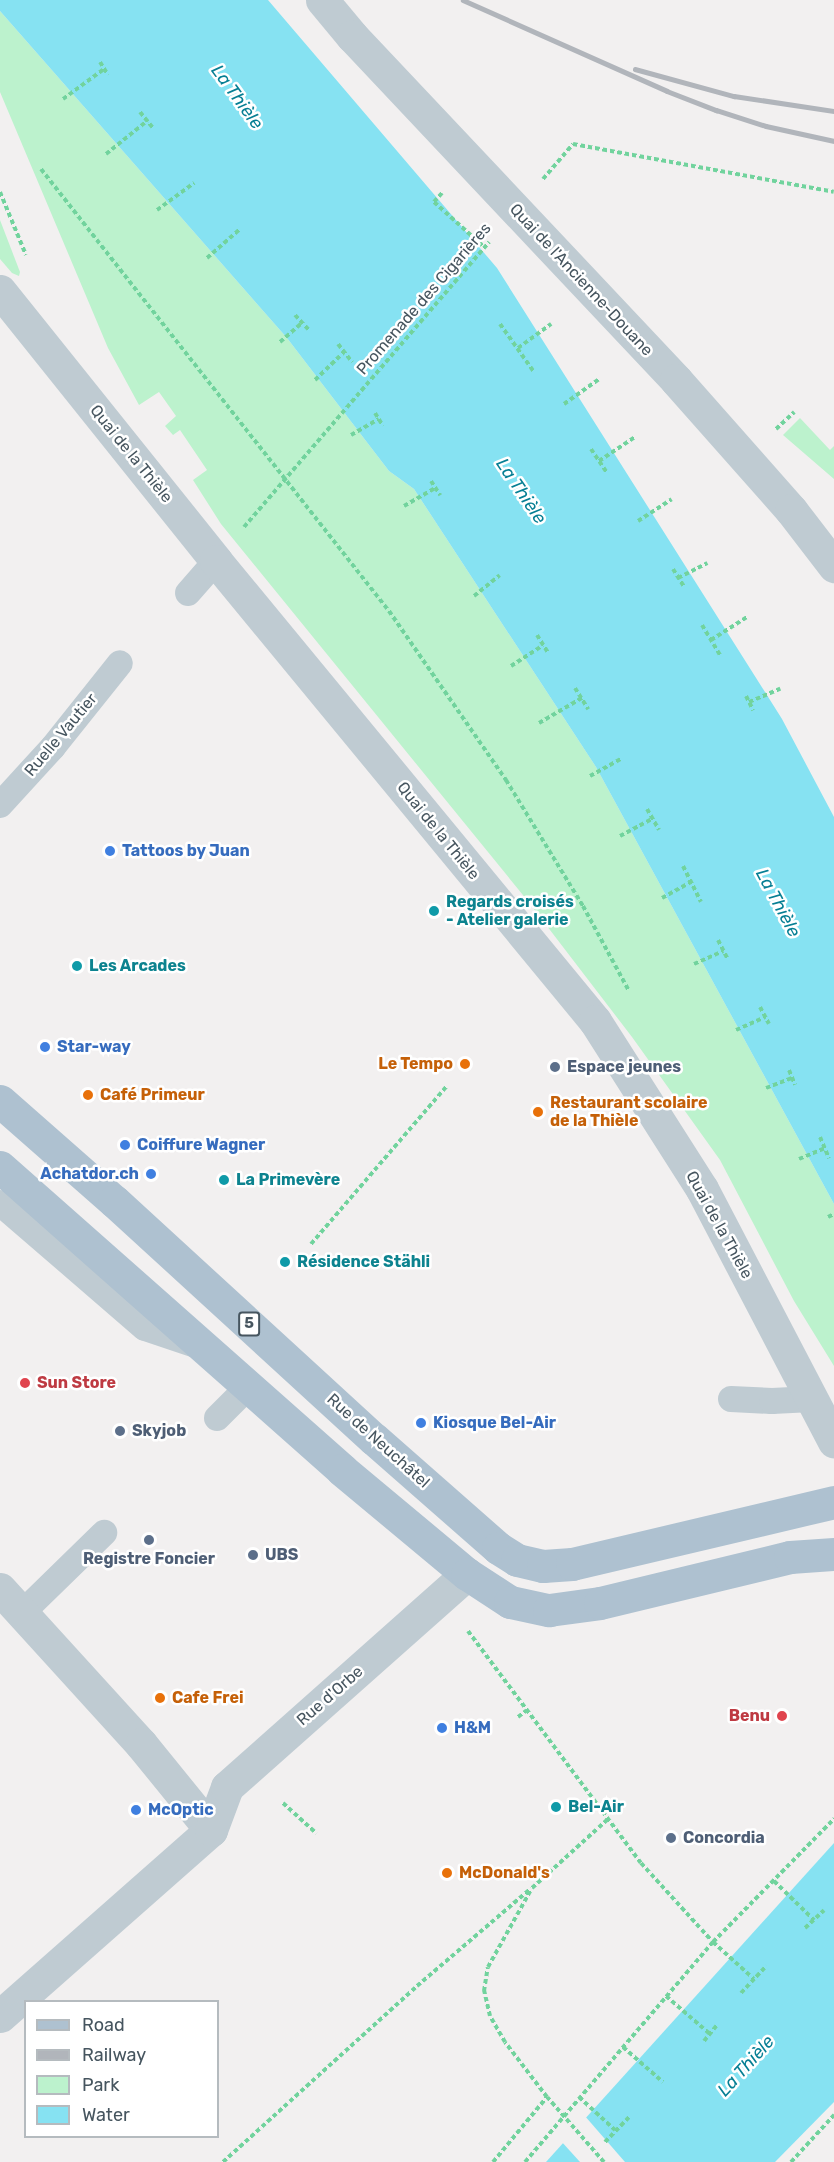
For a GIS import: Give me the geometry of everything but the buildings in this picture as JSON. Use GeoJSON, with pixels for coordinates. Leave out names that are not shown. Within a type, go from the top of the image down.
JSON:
{"type":"FeatureCollection","features":[{"type":"Feature","properties":{"kind":"main road","name":"Rue de Neuchâtel"},"geometry":{"type":"LineString","coordinates":[[0,1101],[498,1548],[517,1560],[543,1566],[572,1564],[834,1502]]}},
{"type":"Feature","properties":{"kind":"main road"},"geometry":{"type":"LineString","coordinates":[[0,1167],[250,1385],[342,1470],[467,1574],[510,1602],[549,1610],[600,1603],[790,1557],[834,1554]]}},
{"type":"Feature","properties":{"kind":"main road"},"geometry":{"type":"LineString","coordinates":[[467,1574],[498,1548]]}},
{"type":"Feature","properties":{"kind":"street","name":"Quai de l'Ancienne-Douane"},"geometry":{"type":"LineString","coordinates":[[321,0],[352,36],[823,535],[834,566]]}},
{"type":"Feature","properties":{"kind":"street","name":"Quai de la Thièle"},"geometry":{"type":"LineString","coordinates":[[0,291],[216,561],[595,1021],[702,1189],[834,1442]]}},
{"type":"Feature","properties":{"kind":"street","name":"Rue d'Orbe"},"geometry":{"type":"LineString","coordinates":[[0,2016],[211,1830],[227,1786],[467,1574]]}},
{"type":"Feature","properties":{"kind":"street"},"geometry":{"type":"LineString","coordinates":[[0,1589],[141,1744],[211,1830]]}},
{"type":"Feature","properties":{"kind":"lane"},"geometry":{"type":"LineString","coordinates":[[188,593],[216,561]]}},
{"type":"Feature","properties":{"kind":"lane","name":"Ruelle Vautier"},"geometry":{"type":"LineString","coordinates":[[0,805],[60,754],[120,663]]}},
{"type":"Feature","properties":{"kind":"lane"},"geometry":{"type":"LineString","coordinates":[[0,1203],[145,1328],[205,1347]]}},
{"type":"Feature","properties":{"kind":"lane"},"geometry":{"type":"LineString","coordinates":[[217,1418],[250,1385]]}},
{"type":"Feature","properties":{"kind":"lane"},"geometry":{"type":"LineString","coordinates":[[731,1400],[812,1399]]}},
{"type":"Feature","properties":{"kind":"lane"},"geometry":{"type":"LineString","coordinates":[[22,1613],[104,1533]]}},
{"type":"Feature","properties":{"kind":"path"},"geometry":{"type":"LineString","coordinates":[[100,62],[108,75]]}},
{"type":"Feature","properties":{"kind":"path"},"geometry":{"type":"LineString","coordinates":[[63,99],[104,69]]}},
{"type":"Feature","properties":{"kind":"path"},"geometry":{"type":"LineString","coordinates":[[140,112],[154,129]]}},
{"type":"Feature","properties":{"kind":"path"},"geometry":{"type":"LineString","coordinates":[[106,154],[147,121]]}},
{"type":"Feature","properties":{"kind":"path"},"geometry":{"type":"LineString","coordinates":[[536,188],[573,144],[834,192]]}},
{"type":"Feature","properties":{"kind":"path"},"geometry":{"type":"LineString","coordinates":[[41,169],[389,611],[506,780],[583,906],[633,997]]}},
{"type":"Feature","properties":{"kind":"path"},"geometry":{"type":"LineString","coordinates":[[157,210],[194,183]]}},
{"type":"Feature","properties":{"kind":"path"},"geometry":{"type":"LineString","coordinates":[[449,186],[434,202],[484,247]]}},
{"type":"Feature","properties":{"kind":"path"},"geometry":{"type":"LineString","coordinates":[[207,258],[240,229]]}},
{"type":"Feature","properties":{"kind":"path","name":"Promenade des Cigarières"},"geometry":{"type":"LineString","coordinates":[[237,535],[492,239]]}},
{"type":"Feature","properties":{"kind":"path"},"geometry":{"type":"LineString","coordinates":[[295,315],[310,331]]}},
{"type":"Feature","properties":{"kind":"path"},"geometry":{"type":"LineString","coordinates":[[280,342],[303,322]]}},
{"type":"Feature","properties":{"kind":"path"},"geometry":{"type":"LineString","coordinates":[[500,324],[534,372]]}},
{"type":"Feature","properties":{"kind":"path"},"geometry":{"type":"LineString","coordinates":[[518,348],[551,324]]}},
{"type":"Feature","properties":{"kind":"path"},"geometry":{"type":"LineString","coordinates":[[338,344],[352,362]]}},
{"type":"Feature","properties":{"kind":"path"},"geometry":{"type":"LineString","coordinates":[[315,380],[344,352]]}},
{"type":"Feature","properties":{"kind":"path"},"geometry":{"type":"LineString","coordinates":[[564,404],[599,380]]}},
{"type":"Feature","properties":{"kind":"path"},"geometry":{"type":"LineString","coordinates":[[771,434],[794,412]]}},
{"type":"Feature","properties":{"kind":"path"},"geometry":{"type":"LineString","coordinates":[[375,413],[383,426]]}},
{"type":"Feature","properties":{"kind":"path"},"geometry":{"type":"LineString","coordinates":[[351,435],[379,419]]}},
{"type":"Feature","properties":{"kind":"path"},"geometry":{"type":"LineString","coordinates":[[599,461],[635,437]]}},
{"type":"Feature","properties":{"kind":"path"},"geometry":{"type":"LineString","coordinates":[[591,449],[607,473]]}},
{"type":"Feature","properties":{"kind":"path"},"geometry":{"type":"LineString","coordinates":[[430,481],[440,495]]}},
{"type":"Feature","properties":{"kind":"path"},"geometry":{"type":"LineString","coordinates":[[404,506],[435,488]]}},
{"type":"Feature","properties":{"kind":"path"},"geometry":{"type":"LineString","coordinates":[[638,521],[672,499]]}},
{"type":"Feature","properties":{"kind":"path"},"geometry":{"type":"LineString","coordinates":[[678,578],[707,563]]}},
{"type":"Feature","properties":{"kind":"path"},"geometry":{"type":"LineString","coordinates":[[673,569],[685,588]]}},
{"type":"Feature","properties":{"kind":"path"},"geometry":{"type":"LineString","coordinates":[[474,596],[500,575]]}},
{"type":"Feature","properties":{"kind":"path"},"geometry":{"type":"LineString","coordinates":[[711,640],[747,617]]}},
{"type":"Feature","properties":{"kind":"path"},"geometry":{"type":"LineString","coordinates":[[702,625],[721,657]]}},
{"type":"Feature","properties":{"kind":"path"},"geometry":{"type":"LineString","coordinates":[[537,635],[549,654]]}},
{"type":"Feature","properties":{"kind":"path"},"geometry":{"type":"LineString","coordinates":[[511,666],[543,645]]}},
{"type":"Feature","properties":{"kind":"path"},"geometry":{"type":"LineString","coordinates":[[575,688],[588,709]]}},
{"type":"Feature","properties":{"kind":"path"},"geometry":{"type":"LineString","coordinates":[[749,702],[780,689]]}},
{"type":"Feature","properties":{"kind":"path"},"geometry":{"type":"LineString","coordinates":[[747,696],[753,710]]}},
{"type":"Feature","properties":{"kind":"path"},"geometry":{"type":"LineString","coordinates":[[539,723],[582,698]]}},
{"type":"Feature","properties":{"kind":"path"},"geometry":{"type":"LineString","coordinates":[[590,776],[621,759]]}},
{"type":"Feature","properties":{"kind":"path"},"geometry":{"type":"LineString","coordinates":[[647,809],[659,830]]}},
{"type":"Feature","properties":{"kind":"path"},"geometry":{"type":"LineString","coordinates":[[620,836],[652,819]]}},
{"type":"Feature","properties":{"kind":"path"},"geometry":{"type":"LineString","coordinates":[[683,866],[701,902]]}},
{"type":"Feature","properties":{"kind":"path"},"geometry":{"type":"LineString","coordinates":[[662,898],[691,882]]}},
{"type":"Feature","properties":{"kind":"path"},"geometry":{"type":"LineString","coordinates":[[718,940],[728,960]]}},
{"type":"Feature","properties":{"kind":"path"},"geometry":{"type":"LineString","coordinates":[[693,964],[723,951]]}},
{"type":"Feature","properties":{"kind":"path"},"geometry":{"type":"LineString","coordinates":[[760,1007],[769,1024]]}},
{"type":"Feature","properties":{"kind":"path"},"geometry":{"type":"LineString","coordinates":[[735,1030],[765,1017]]}},
{"type":"Feature","properties":{"kind":"path"},"geometry":{"type":"LineString","coordinates":[[789,1070],[795,1085]]}},
{"type":"Feature","properties":{"kind":"path"},"geometry":{"type":"LineString","coordinates":[[766,1088],[792,1078]]}},
{"type":"Feature","properties":{"kind":"path"},"geometry":{"type":"LineString","coordinates":[[311,1244],[447,1086]]}},
{"type":"Feature","properties":{"kind":"path"},"geometry":{"type":"LineString","coordinates":[[820,1137],[829,1158]]}},
{"type":"Feature","properties":{"kind":"path"},"geometry":{"type":"LineString","coordinates":[[799,1159],[825,1148]]}},
{"type":"Feature","properties":{"kind":"path"},"geometry":{"type":"LineString","coordinates":[[828,1217],[834,1214]]}},
{"type":"Feature","properties":{"kind":"path"},"geometry":{"type":"LineString","coordinates":[[468,1631],[641,1863],[713,1942],[754,1979]]}},
{"type":"Feature","properties":{"kind":"path"},"geometry":{"type":"LineString","coordinates":[[518,1718],[527,1710]]}},
{"type":"Feature","properties":{"kind":"path"},"geometry":{"type":"LineString","coordinates":[[283,1803],[316,1833]]}},
{"type":"Feature","properties":{"kind":"path"},"geometry":{"type":"LineString","coordinates":[[223,2162],[417,1986],[532,1888],[608,1819]]}},
{"type":"Feature","properties":{"kind":"path"},"geometry":{"type":"LineString","coordinates":[[525,2162],[713,1942],[834,1819]]}},
{"type":"Feature","properties":{"kind":"path"},"geometry":{"type":"LineString","coordinates":[[774,1881],[814,1920]]}},
{"type":"Feature","properties":{"kind":"path"},"geometry":{"type":"LineString","coordinates":[[532,1888],[488,1967],[484,1991],[490,2016],[505,2042],[547,2097],[604,2162]]}},
{"type":"Feature","properties":{"kind":"path"},"geometry":{"type":"LineString","coordinates":[[805,1928],[824,1910]]}},
{"type":"Feature","properties":{"kind":"path"},"geometry":{"type":"LineString","coordinates":[[741,1993],[766,1966]]}},
{"type":"Feature","properties":{"kind":"path"},"geometry":{"type":"LineString","coordinates":[[666,1996],[710,2034]]}},
{"type":"Feature","properties":{"kind":"path"},"geometry":{"type":"LineString","coordinates":[[704,2041],[717,2025]]}},
{"type":"Feature","properties":{"kind":"path"},"geometry":{"type":"LineString","coordinates":[[622,2047],[663,2082]]}},
{"type":"Feature","properties":{"kind":"path"},"geometry":{"type":"LineString","coordinates":[[493,2162],[547,2097]]}},
{"type":"Feature","properties":{"kind":"path"},"geometry":{"type":"LineString","coordinates":[[579,2097],[615,2130]]}},
{"type":"Feature","properties":{"kind":"path"},"geometry":{"type":"LineString","coordinates":[[605,2142],[631,2115]]}},
{"type":"Feature","properties":{"kind":"path"},"geometry":{"type":"LineString","coordinates":[[791,2162],[834,2115]]}},
{"type":"Feature","properties":{"kind":"green space"},"geometry":{"type":"Polygon","coordinates":[[[0,11],[287,338],[389,471],[414,489],[596,767],[834,1204],[834,1366],[794,1301],[720,1160],[632,1037],[527,900],[221,524],[193,480],[207,470],[180,430],[173,435],[165,426],[176,416],[159,392],[139,405],[108,348],[0,92],[0,11]]]}},
{"type":"Feature","properties":{"kind":"green space"},"geometry":{"type":"Polygon","coordinates":[[[0,220],[20,272],[19,276],[12,273],[0,259],[0,220]]]}},
{"type":"Feature","properties":{"kind":"green space"},"geometry":{"type":"Polygon","coordinates":[[[800,418],[830,450],[834,446],[834,479],[783,435],[800,418]]]}},
{"type":"Feature","properties":{"kind":"water","name":"La Thièle"},"geometry":{"type":"Polygon","coordinates":[[[0,0],[268,0],[497,268],[782,719],[834,817],[834,1204],[596,767],[414,489],[389,471],[287,338],[0,11],[0,0]]]}},
{"type":"Feature","properties":{"kind":"water","name":"La Thièle"},"geometry":{"type":"Polygon","coordinates":[[[834,1843],[834,2102],[775,2162],[546,2162],[834,1843]]]}},
{"type":"Feature","properties":{"kind":"pier"},"geometry":{"type":"Polygon","coordinates":[[[584,2115],[625,2162],[580,2162],[561,2141],[584,2115]]]}},
{"type":"Feature","properties":{"kind":"railway"},"geometry":{"type":"LineString","coordinates":[[463,0],[667,91],[716,110],[766,126],[834,141]]}},
{"type":"Feature","properties":{"kind":"railway"},"geometry":{"type":"LineString","coordinates":[[635,69],[734,96],[834,111]]}},
{"type":"Feature","properties":{"kind":"place","name":"Tattoos by Juan"},"geometry":{"type":"Point","coordinates":[110,851]}},
{"type":"Feature","properties":{"kind":"place","name":"Regards croisés - Atelier galerie"},"geometry":{"type":"Point","coordinates":[434,911]}},
{"type":"Feature","properties":{"kind":"place","name":"Les Arcades"},"geometry":{"type":"Point","coordinates":[77,966]}},
{"type":"Feature","properties":{"kind":"place","name":"Star-way"},"geometry":{"type":"Point","coordinates":[45,1047]}},
{"type":"Feature","properties":{"kind":"place","name":"Le Tempo"},"geometry":{"type":"Point","coordinates":[465,1064]}},
{"type":"Feature","properties":{"kind":"place","name":"Espace jeunes"},"geometry":{"type":"Point","coordinates":[555,1067]}},
{"type":"Feature","properties":{"kind":"place","name":"Café Primeur"},"geometry":{"type":"Point","coordinates":[88,1095]}},
{"type":"Feature","properties":{"kind":"place","name":"Restaurant scolaire de la Thièle"},"geometry":{"type":"Point","coordinates":[538,1112]}},
{"type":"Feature","properties":{"kind":"place","name":"Coiffure Wagner"},"geometry":{"type":"Point","coordinates":[125,1145]}},
{"type":"Feature","properties":{"kind":"place","name":"Achatdor.ch"},"geometry":{"type":"Point","coordinates":[151,1174]}},
{"type":"Feature","properties":{"kind":"place","name":"La Primevère"},"geometry":{"type":"Point","coordinates":[224,1180]}},
{"type":"Feature","properties":{"kind":"place","name":"Résidence Stähli"},"geometry":{"type":"Point","coordinates":[285,1262]}},
{"type":"Feature","properties":{"kind":"place","name":"Sun Store"},"geometry":{"type":"Point","coordinates":[25,1383]}},
{"type":"Feature","properties":{"kind":"place","name":"Kiosque Bel-Air"},"geometry":{"type":"Point","coordinates":[421,1423]}},
{"type":"Feature","properties":{"kind":"place","name":"Skyjob"},"geometry":{"type":"Point","coordinates":[120,1431]}},
{"type":"Feature","properties":{"kind":"place","name":"Registre Foncier"},"geometry":{"type":"Point","coordinates":[149,1540]}},
{"type":"Feature","properties":{"kind":"place","name":"UBS"},"geometry":{"type":"Point","coordinates":[253,1555]}},
{"type":"Feature","properties":{"kind":"place","name":"Cafe Frei"},"geometry":{"type":"Point","coordinates":[160,1698]}},
{"type":"Feature","properties":{"kind":"place","name":"Benu"},"geometry":{"type":"Point","coordinates":[782,1716]}},
{"type":"Feature","properties":{"kind":"place","name":"H&M"},"geometry":{"type":"Point","coordinates":[442,1728]}},
{"type":"Feature","properties":{"kind":"place","name":"Bel-Air"},"geometry":{"type":"Point","coordinates":[556,1807]}},
{"type":"Feature","properties":{"kind":"place","name":"McOptic"},"geometry":{"type":"Point","coordinates":[136,1810]}},
{"type":"Feature","properties":{"kind":"place","name":"Concordia"},"geometry":{"type":"Point","coordinates":[671,1838]}},
{"type":"Feature","properties":{"kind":"place","name":"McDonald's"},"geometry":{"type":"Point","coordinates":[447,1873]}}]}
